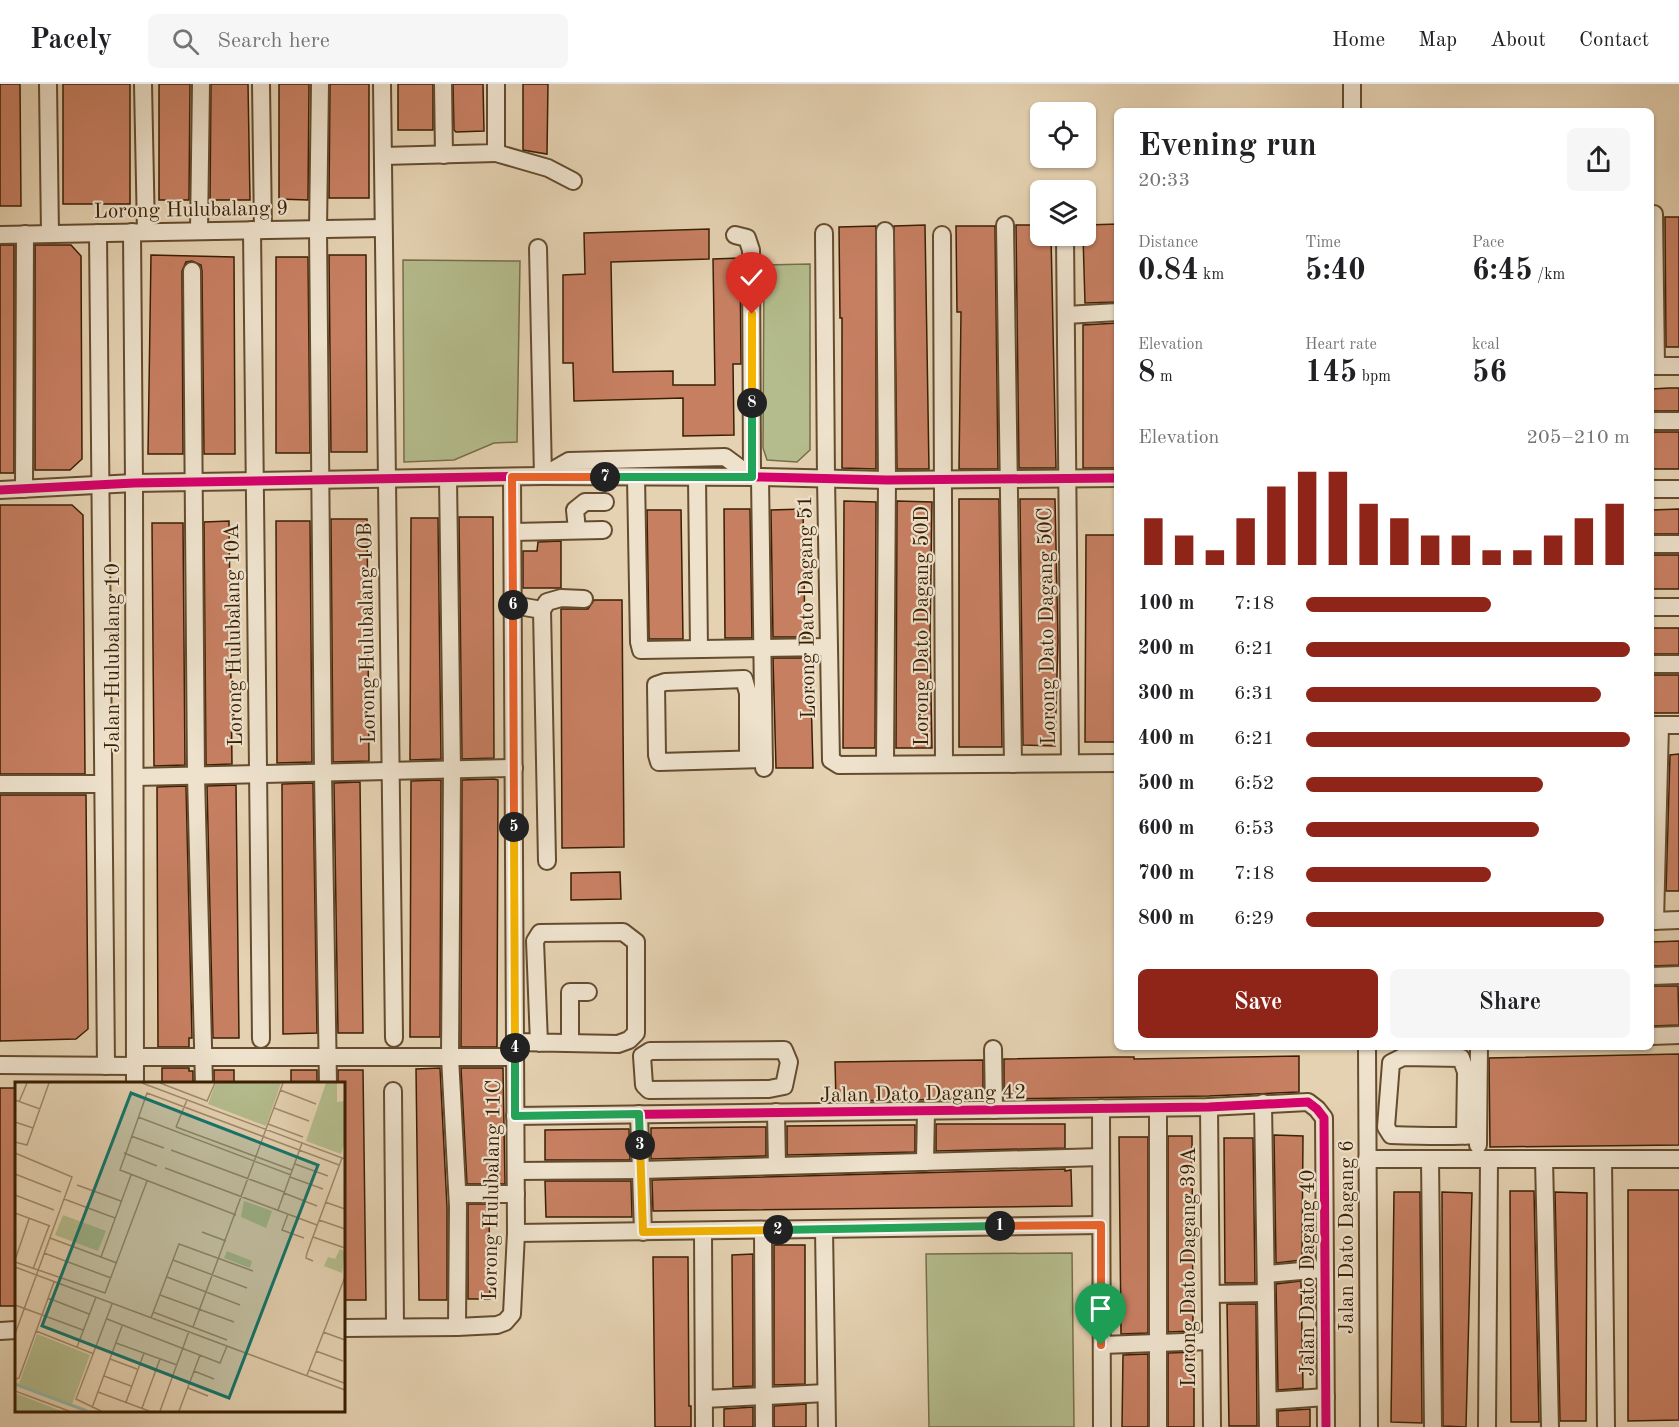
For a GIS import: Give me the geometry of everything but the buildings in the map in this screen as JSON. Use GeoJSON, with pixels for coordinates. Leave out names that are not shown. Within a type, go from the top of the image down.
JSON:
{"type":"FeatureCollection","features":[{"type":"Feature","properties":{"kind":"street"},"geometry":{"type":"LineString","coordinates":[[48,84],[50,234]]}},
{"type":"Feature","properties":{"kind":"street","name":"Jalan Hulubalang 10"},"geometry":{"type":"LineString","coordinates":[[135,1082],[134,483],[143,84]]}},
{"type":"Feature","properties":{"kind":"street"},"geometry":{"type":"LineString","coordinates":[[200,231],[201,84]]}},
{"type":"Feature","properties":{"kind":"street","name":"Lorong Hulubalang 10A"},"geometry":{"type":"LineString","coordinates":[[261,84],[254,481],[261,1039]]}},
{"type":"Feature","properties":{"kind":"street"},"geometry":{"type":"LineString","coordinates":[[320,84],[318,229],[320,480],[328,1082]]}},
{"type":"Feature","properties":{"kind":"street","name":"Lorong Hulubalang 10B"},"geometry":{"type":"LineString","coordinates":[[382,84],[394,1038]]}},
{"type":"Feature","properties":{"kind":"street"},"geometry":{"type":"LineString","coordinates":[[442,84],[444,155]]}},
{"type":"Feature","properties":{"kind":"street"},"geometry":{"type":"LineString","coordinates":[[496,84],[496,153]]}},
{"type":"Feature","properties":{"kind":"street"},"geometry":{"type":"LineString","coordinates":[[1352,84],[1352,108]]}},
{"type":"Feature","properties":{"kind":"street"},"geometry":{"type":"LineString","coordinates":[[382,156],[496,153],[548,168],[573,181]]}},
{"type":"Feature","properties":{"kind":"street"},"geometry":{"type":"LineString","coordinates":[[1654,214],[1654,366],[1679,366]]}},
{"type":"Feature","properties":{"kind":"street"},"geometry":{"type":"LineString","coordinates":[[1005,225],[1013,764]]}},
{"type":"Feature","properties":{"kind":"street","name":"Lorong Hulubalang 9"},"geometry":{"type":"LineString","coordinates":[[0,235],[383,228]]}},
{"type":"Feature","properties":{"kind":"street"},"geometry":{"type":"LineString","coordinates":[[885,231],[887,480],[885,764],[1114,763]]}},
{"type":"Feature","properties":{"kind":"street","name":"Jalan Hulubalang 10"},"geometry":{"type":"LineString","coordinates":[[98,233],[106,1066]]}},
{"type":"Feature","properties":{"kind":"street"},"geometry":{"type":"LineString","coordinates":[[24,489],[25,234]]}},
{"type":"Feature","properties":{"kind":"street","name":"Lorong Dato Dagang 51"},"geometry":{"type":"LineString","coordinates":[[824,234],[831,760],[839,765],[885,764]]}},
{"type":"Feature","properties":{"kind":"street"},"geometry":{"type":"LineString","coordinates":[[735,235],[747,238],[751,250],[761,648],[759,762]]}},
{"type":"Feature","properties":{"kind":"street","name":"Lorong Dato Dagang 50D"},"geometry":{"type":"LineString","coordinates":[[942,235],[944,764]]}},
{"type":"Feature","properties":{"kind":"street","name":"Lorong Dato Dagang 50C"},"geometry":{"type":"LineString","coordinates":[[1065,246],[1070,763]]}},
{"type":"Feature","properties":{"kind":"street"},"geometry":{"type":"LineString","coordinates":[[538,249],[543,476]]}},
{"type":"Feature","properties":{"kind":"street"},"geometry":{"type":"LineString","coordinates":[[192,272],[196,776],[204,1082]]}},
{"type":"Feature","properties":{"kind":"street"},"geometry":{"type":"LineString","coordinates":[[1066,315],[1114,312]]}},
{"type":"Feature","properties":{"kind":"street"},"geometry":{"type":"LineString","coordinates":[[1654,421],[1679,421]]}},
{"type":"Feature","properties":{"kind":"street"},"geometry":{"type":"LineString","coordinates":[[543,476],[569,461],[725,458],[756,477]]}},
{"type":"Feature","properties":{"kind":"street"},"geometry":{"type":"LineString","coordinates":[[0,490],[134,483],[543,476],[887,480],[1114,478]]}},
{"type":"Feature","properties":{"kind":"street","name":"Lorong Hulubalang 11C"},"geometry":{"type":"LineString","coordinates":[[457,1327],[497,1325],[505,1322],[512,1314],[516,1171],[512,477]]}},
{"type":"Feature","properties":{"kind":"street"},"geometry":{"type":"LineString","coordinates":[[636,477],[641,650],[829,647]]}},
{"type":"Feature","properties":{"kind":"street"},"geometry":{"type":"LineString","coordinates":[[697,477],[699,649]]}},
{"type":"Feature","properties":{"kind":"street"},"geometry":{"type":"LineString","coordinates":[[345,1328],[457,1327],[458,1194],[450,1057],[452,770],[448,478]]}},
{"type":"Feature","properties":{"kind":"street"},"geometry":{"type":"LineString","coordinates":[[1654,489],[1679,489]]}},
{"type":"Feature","properties":{"kind":"street"},"geometry":{"type":"LineString","coordinates":[[577,530],[576,510],[585,502],[605,502]]}},
{"type":"Feature","properties":{"kind":"street"},"geometry":{"type":"LineString","coordinates":[[513,532],[603,530]]}},
{"type":"Feature","properties":{"kind":"street"},"geometry":{"type":"LineString","coordinates":[[1654,544],[1679,544]]}},
{"type":"Feature","properties":{"kind":"street"},"geometry":{"type":"LineString","coordinates":[[547,861],[542,610],[547,602],[561,598],[584,599]]}},
{"type":"Feature","properties":{"kind":"street"},"geometry":{"type":"LineString","coordinates":[[513,605],[542,610]]}},
{"type":"Feature","properties":{"kind":"street"},"geometry":{"type":"LineString","coordinates":[[1654,607],[1679,607]]}},
{"type":"Feature","properties":{"kind":"street"},"geometry":{"type":"LineString","coordinates":[[1654,664],[1679,664]]}},
{"type":"Feature","properties":{"kind":"street"},"geometry":{"type":"LineString","coordinates":[[744,679],[759,762],[659,762],[656,685],[665,682],[744,679]]}},
{"type":"Feature","properties":{"kind":"street"},"geometry":{"type":"LineString","coordinates":[[1654,856],[1656,725],[1679,725]]}},
{"type":"Feature","properties":{"kind":"street"},"geometry":{"type":"LineString","coordinates":[[135,777],[514,768]]}},
{"type":"Feature","properties":{"kind":"street"},"geometry":{"type":"LineString","coordinates":[[0,784],[103,784]]}},
{"type":"Feature","properties":{"kind":"street"},"geometry":{"type":"LineString","coordinates":[[1654,921],[1679,921]]}},
{"type":"Feature","properties":{"kind":"street"},"geometry":{"type":"LineString","coordinates":[[0,1065],[106,1066],[135,1061],[204,1057],[450,1057],[515,1050],[539,1043],[618,1044],[629,1040],[636,1033],[636,942],[623,932],[540,933],[535,941],[539,1043]]}},
{"type":"Feature","properties":{"kind":"street"},"geometry":{"type":"LineString","coordinates":[[1654,976],[1679,975]]}},
{"type":"Feature","properties":{"kind":"street"},"geometry":{"type":"LineString","coordinates":[[570,1043],[570,992],[588,993]]}},
{"type":"Feature","properties":{"kind":"street"},"geometry":{"type":"LineString","coordinates":[[1654,1036],[1679,1035]]}},
{"type":"Feature","properties":{"kind":"street"},"geometry":{"type":"LineString","coordinates":[[993,1049],[994,1110]]}},
{"type":"Feature","properties":{"kind":"street"},"geometry":{"type":"LineString","coordinates":[[777,1166],[779,1112],[789,1062],[784,1050],[650,1051],[642,1056],[644,1084],[649,1090],[769,1089],[784,1086]]}},
{"type":"Feature","properties":{"kind":"street","name":"Jalan Dato Dagang 6"},"geometry":{"type":"LineString","coordinates":[[1367,1050],[1370,1427]]}},
{"type":"Feature","properties":{"kind":"street"},"geometry":{"type":"LineString","coordinates":[[1471,1135],[1479,1050]]}},
{"type":"Feature","properties":{"kind":"street"},"geometry":{"type":"LineString","coordinates":[[1471,1135],[1391,1135],[1386,1127],[1390,1063],[1403,1057],[1461,1058],[1466,1072],[1471,1135],[1484,1159],[1487,1427]]}},
{"type":"Feature","properties":{"kind":"street"},"geometry":{"type":"LineString","coordinates":[[393,1091],[395,1328]]}},
{"type":"Feature","properties":{"kind":"street","name":"Jalan Dato Dagang 42"},"geometry":{"type":"LineString","coordinates":[[515,1116],[1209,1107],[1308,1102],[1317,1108],[1324,1118]]}},
{"type":"Feature","properties":{"kind":"street"},"geometry":{"type":"LineString","coordinates":[[1263,1103],[1268,1427]]}},
{"type":"Feature","properties":{"kind":"street"},"geometry":{"type":"LineString","coordinates":[[1158,1107],[1158,1427]]}},
{"type":"Feature","properties":{"kind":"street","name":"Lorong Dato Dagang 39A"},"geometry":{"type":"LineString","coordinates":[[1209,1107],[1212,1427]]}},
{"type":"Feature","properties":{"kind":"street"},"geometry":{"type":"LineString","coordinates":[[1101,1108],[1102,1427]]}},
{"type":"Feature","properties":{"kind":"street"},"geometry":{"type":"LineString","coordinates":[[925,1162],[926,1111]]}},
{"type":"Feature","properties":{"kind":"street"},"geometry":{"type":"LineString","coordinates":[[639,1114],[643,1232]]}},
{"type":"Feature","properties":{"kind":"street","name":"Jalan Dato Dagang 40"},"geometry":{"type":"LineString","coordinates":[[1324,1118],[1326,1427]]}},
{"type":"Feature","properties":{"kind":"street"},"geometry":{"type":"LineString","coordinates":[[516,1171],[641,1170],[1101,1157]]}},
{"type":"Feature","properties":{"kind":"street"},"geometry":{"type":"LineString","coordinates":[[1367,1159],[1679,1159]]}},
{"type":"Feature","properties":{"kind":"street"},"geometry":{"type":"LineString","coordinates":[[1430,1159],[1433,1427]]}},
{"type":"Feature","properties":{"kind":"street"},"geometry":{"type":"LineString","coordinates":[[1544,1159],[1550,1427]]}},
{"type":"Feature","properties":{"kind":"street"},"geometry":{"type":"LineString","coordinates":[[1603,1159],[1606,1427]]}},
{"type":"Feature","properties":{"kind":"street"},"geometry":{"type":"LineString","coordinates":[[458,1194],[516,1194]]}},
{"type":"Feature","properties":{"kind":"street"},"geometry":{"type":"LineString","coordinates":[[516,1233],[1101,1225]]}},
{"type":"Feature","properties":{"kind":"street"},"geometry":{"type":"LineString","coordinates":[[824,1229],[827,1427]]}},
{"type":"Feature","properties":{"kind":"street"},"geometry":{"type":"LineString","coordinates":[[763,1230],[764,1427]]}},
{"type":"Feature","properties":{"kind":"street"},"geometry":{"type":"LineString","coordinates":[[703,1231],[704,1427]]}},
{"type":"Feature","properties":{"kind":"street"},"geometry":{"type":"LineString","coordinates":[[1266,1274],[1324,1269]]}},
{"type":"Feature","properties":{"kind":"street"},"geometry":{"type":"LineString","coordinates":[[1211,1294],[1266,1293]]}},
{"type":"Feature","properties":{"kind":"street"},"geometry":{"type":"LineString","coordinates":[[1101,1345],[1212,1341]]}},
{"type":"Feature","properties":{"kind":"street"},"geometry":{"type":"LineString","coordinates":[[704,1399],[826,1393]]}},
{"type":"Feature","properties":{"kind":"street"},"geometry":{"type":"LineString","coordinates":[[1268,1401],[1326,1397]]}},
{"type":"Feature","properties":{"kind":"green space"},"geometry":{"type":"Polygon","coordinates":[[[403,260],[520,261],[517,442],[494,443],[454,460],[404,462],[403,260]]]}},
{"type":"Feature","properties":{"kind":"green space"},"geometry":{"type":"Polygon","coordinates":[[[810,264],[810,450],[797,462],[767,460],[763,448],[764,265],[810,264]]]}},
{"type":"Feature","properties":{"kind":"green space"},"geometry":{"type":"Polygon","coordinates":[[[1072,1253],[1074,1427],[929,1427],[926,1254],[1072,1253]]]}},
{"type":"Feature","properties":{"kind":"cycle path"},"geometry":{"type":"LineString","coordinates":[[0,490],[134,483],[543,476],[887,480],[1114,478]]}},
{"type":"Feature","properties":{"kind":"cycle path"},"geometry":{"type":"LineString","coordinates":[[515,1116],[1209,1107],[1308,1102],[1324,1118],[1326,1427]]}},
{"type":"Feature","properties":{"kind":"route"},"geometry":{"type":"LineString","coordinates":[[752,314],[752,477],[512,477],[515,1116],[639,1114],[643,1232],[1101,1225],[1101,1345]]}}]}
